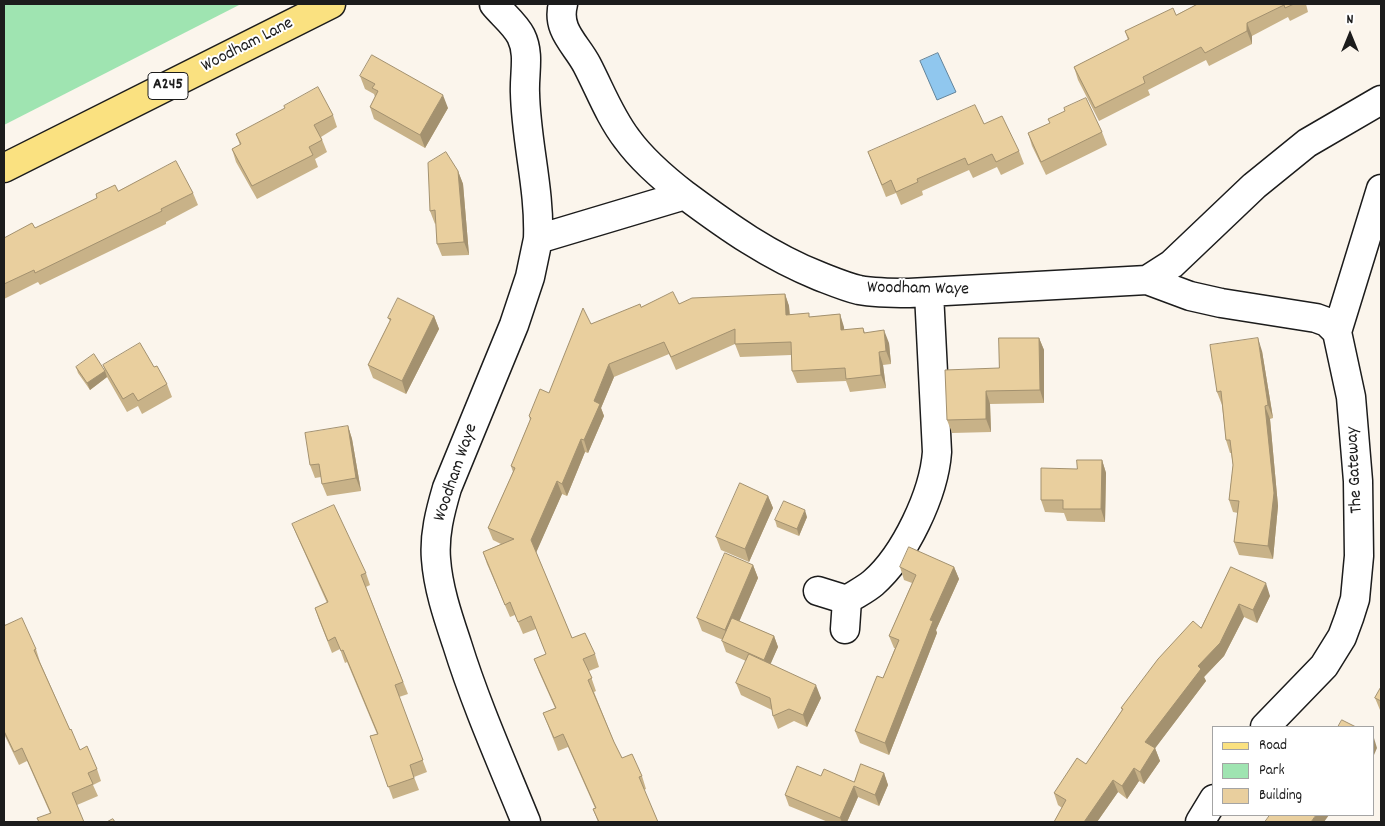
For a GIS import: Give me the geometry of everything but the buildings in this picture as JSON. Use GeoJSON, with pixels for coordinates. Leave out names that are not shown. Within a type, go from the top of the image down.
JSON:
{"type":"FeatureCollection","features":[{"type":"Feature","properties":{"kind":"main road","name":"Woodham Lane"},"geometry":{"type":"LineString","coordinates":[[4,168],[332,4]]}},
{"type":"Feature","properties":{"kind":"street","name":"Woodham Waye"},"geometry":{"type":"LineString","coordinates":[[494,4],[521,37],[526,64],[524,93],[539,215],[538,239],[530,277],[514,324],[447,488],[436,538],[436,561],[445,607],[468,680],[526,822]]}},
{"type":"Feature","properties":{"kind":"street","name":"Woodham Waye"},"geometry":{"type":"LineString","coordinates":[[521,37],[562,12],[568,38],[587,64],[601,94],[626,138],[662,177],[724,225],[767,252],[820,276],[857,289],[872,292],[929,292],[1146,280],[1190,296],[1316,318],[1327,322],[1338,332]]}},
{"type":"Feature","properties":{"kind":"street","name":"Woodham Waye"},"geometry":{"type":"LineString","coordinates":[[1146,280],[1172,264],[1254,186],[1306,143],[1381,100]]}},
{"type":"Feature","properties":{"kind":"street","name":"The Gateway"},"geometry":{"type":"LineString","coordinates":[[1266,726],[1324,666],[1342,638],[1355,599],[1359,556],[1358,472],[1351,397],[1338,332],[1381,190]]}},
{"type":"Feature","properties":{"kind":"street"},"geometry":{"type":"LineString","coordinates":[[538,239],[685,195]]}},
{"type":"Feature","properties":{"kind":"street"},"geometry":{"type":"LineString","coordinates":[[847,600],[874,582],[899,553],[924,507],[933,476],[936,452],[929,292]]}},
{"type":"Feature","properties":{"kind":"street"},"geometry":{"type":"LineString","coordinates":[[818,591],[847,600]]}},
{"type":"Feature","properties":{"kind":"street"},"geometry":{"type":"LineString","coordinates":[[845,628],[847,600]]}},
{"type":"Feature","properties":{"kind":"street"},"geometry":{"type":"LineString","coordinates":[[1200,822],[1212,802]]}},
{"type":"Feature","properties":{"kind":"green space"},"geometry":{"type":"Polygon","coordinates":[[[4,4],[241,4],[4,125],[4,4]]]}},
{"type":"Feature","properties":{"kind":"water"},"geometry":{"type":"Polygon","coordinates":[[[938,53],[956,92],[937,100],[920,61],[938,53]]]}}]}
